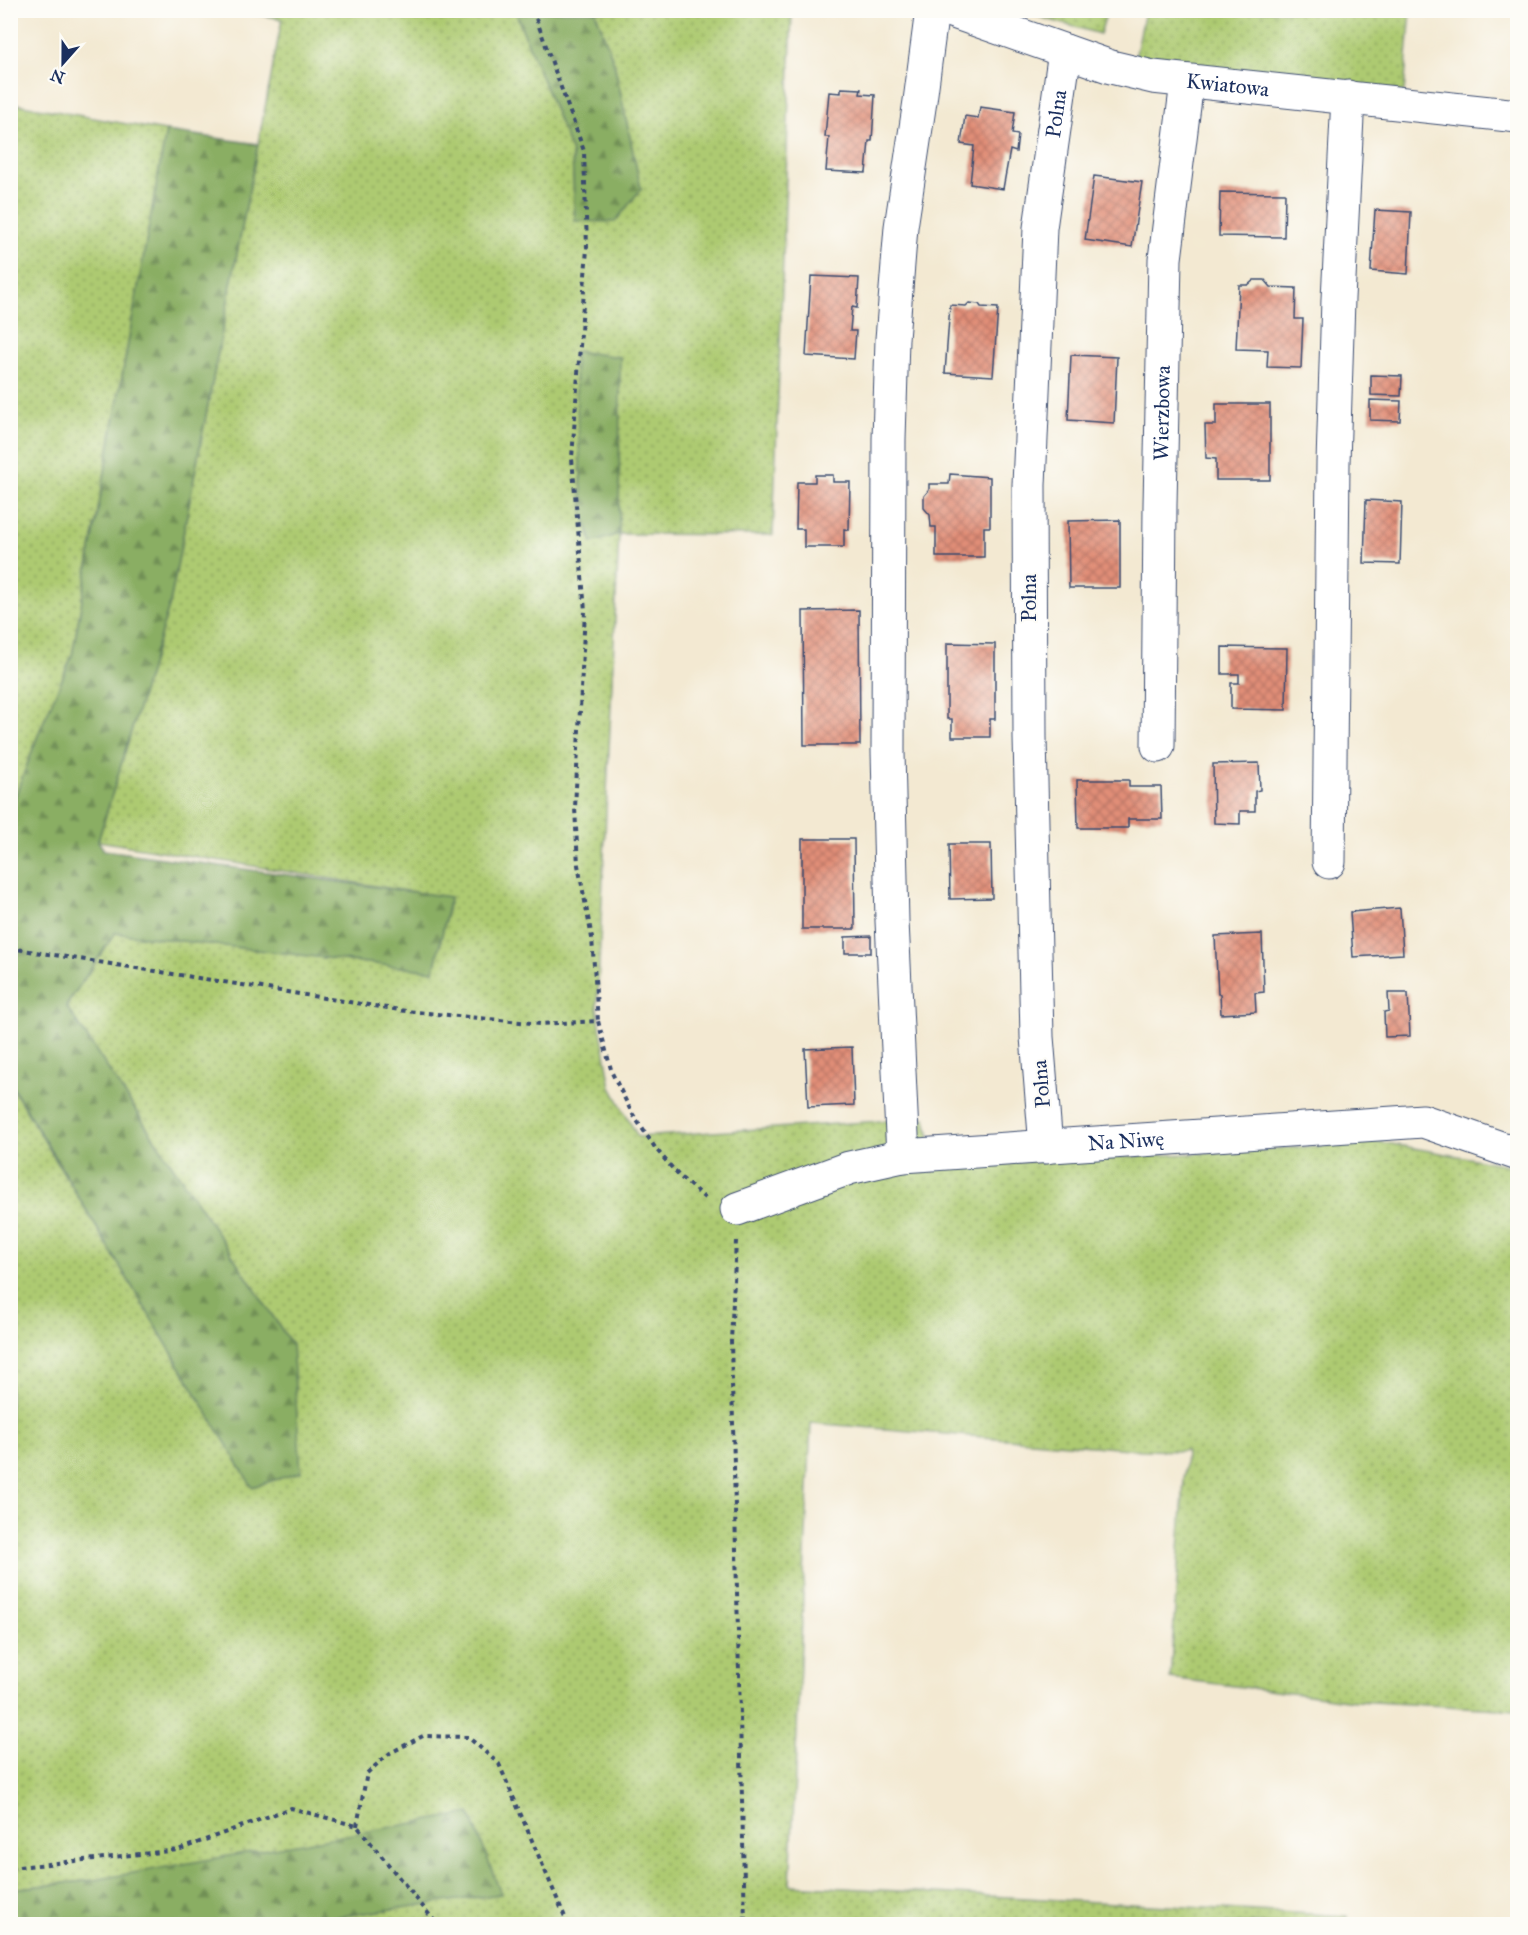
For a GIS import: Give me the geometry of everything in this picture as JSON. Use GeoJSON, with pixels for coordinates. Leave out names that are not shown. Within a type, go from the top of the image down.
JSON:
{"type":"FeatureCollection","features":[{"type":"Feature","properties":{"kind":"street"},"geometry":{"type":"LineString","coordinates":[[903,1156],[892,921],[888,752],[891,373],[901,227],[932,10]]}},
{"type":"Feature","properties":{"kind":"street","name":"Kwiatowa"},"geometry":{"type":"LineString","coordinates":[[948,10],[1111,67],[1153,77],[1518,116]]}},
{"type":"Feature","properties":{"kind":"street","name":"Polna"},"geometry":{"type":"LineString","coordinates":[[1046,1147],[1037,1037],[1030,750],[1029,485],[1040,228],[1065,51]]}},
{"type":"Feature","properties":{"kind":"street","name":"Wierzbowa"},"geometry":{"type":"LineString","coordinates":[[1158,746],[1165,259],[1187,82]]}},
{"type":"Feature","properties":{"kind":"street"},"geometry":{"type":"LineString","coordinates":[[1329,862],[1333,464],[1348,98]]}},
{"type":"Feature","properties":{"kind":"street","name":"Na Niwę"},"geometry":{"type":"LineString","coordinates":[[737,1209],[849,1168],[903,1156],[1424,1121],[1518,1155]]}},
{"type":"Feature","properties":{"kind":"path"},"geometry":{"type":"LineString","coordinates":[[533,10],[534,20],[584,151],[587,248],[572,459],[585,611],[575,808],[578,865],[592,938],[598,1021],[612,1072],[632,1113],[656,1149],[679,1176],[709,1202],[737,1209],[731,1341],[745,1924]]}},
{"type":"Feature","properties":{"kind":"path"},"geometry":{"type":"LineString","coordinates":[[10,948],[406,1011],[541,1024],[598,1021]]}},
{"type":"Feature","properties":{"kind":"path"},"geometry":{"type":"LineString","coordinates":[[357,1826],[367,1773],[390,1753],[423,1736],[468,1737],[499,1764],[568,1924]]}},
{"type":"Feature","properties":{"kind":"path"},"geometry":{"type":"LineString","coordinates":[[10,1868],[178,1850],[291,1808],[357,1826],[437,1924]]}},
{"type":"Feature","properties":{"kind":"green space"},"geometry":{"type":"Polygon","coordinates":[[[238,11],[515,11],[572,153],[575,221],[641,189],[614,63],[595,11],[792,11],[773,535],[619,534],[597,1008],[611,1087],[638,1137],[926,1118],[936,1166],[1381,1142],[1507,1165],[1517,1171],[1517,1710],[1355,1701],[1170,1678],[1186,1451],[1141,1450],[811,1423],[790,1885],[1348,1916],[1347,1924],[285,1924],[500,1894],[94,1880],[11,1889],[10,1084],[252,1486],[292,1345],[66,1006],[115,933],[434,971],[450,898],[98,841],[170,603],[282,19],[238,11]]]}},
{"type":"Feature","properties":{"kind":"green space"},"geometry":{"type":"Polygon","coordinates":[[[515,11],[595,11],[614,63],[641,189],[615,222],[575,221],[572,153],[515,11]]]}},
{"type":"Feature","properties":{"kind":"green space"},"geometry":{"type":"Polygon","coordinates":[[[1018,11],[1107,11],[1100,34],[1018,11]]]}},
{"type":"Feature","properties":{"kind":"green space"},"geometry":{"type":"Polygon","coordinates":[[[1145,11],[1411,11],[1404,92],[1134,63],[1145,11]]]}},
{"type":"Feature","properties":{"kind":"green space"},"geometry":{"type":"Polygon","coordinates":[[[11,103],[166,131],[72,656],[40,730],[11,808],[11,103]]]}},
{"type":"Feature","properties":{"kind":"green space"},"geometry":{"type":"Polygon","coordinates":[[[166,131],[258,144],[170,603],[98,841],[104,850],[450,897],[434,971],[115,933],[66,1006],[292,1345],[301,1472],[252,1487],[11,1084],[11,808],[40,730],[72,656],[166,131]]]}},
{"type":"Feature","properties":{"kind":"green space"},"geometry":{"type":"Polygon","coordinates":[[[574,351],[620,357],[619,534],[592,543],[583,513],[574,351]]]}},
{"type":"Feature","properties":{"kind":"green space"},"geometry":{"type":"Polygon","coordinates":[[[470,1813],[501,1894],[285,1924],[11,1924],[11,1889],[94,1880],[470,1813]]]}},
{"type":"Feature","properties":{"kind":"building"},"geometry":{"type":"Polygon","coordinates":[[[841,88],[861,89],[860,94],[875,95],[872,141],[869,141],[866,173],[826,171],[829,137],[825,137],[829,92],[841,93],[841,88]]]}},
{"type":"Feature","properties":{"kind":"building"},"geometry":{"type":"Polygon","coordinates":[[[980,107],[1015,112],[1012,134],[1018,135],[1016,152],[1010,150],[1003,189],[970,184],[974,146],[961,144],[965,116],[978,118],[980,107]]]}},
{"type":"Feature","properties":{"kind":"building"},"geometry":{"type":"Polygon","coordinates":[[[1094,176],[1142,182],[1132,247],[1085,240],[1094,176]]]}},
{"type":"Feature","properties":{"kind":"building"},"geometry":{"type":"Polygon","coordinates":[[[1220,192],[1285,193],[1284,237],[1219,236],[1220,192]]]}},
{"type":"Feature","properties":{"kind":"building"},"geometry":{"type":"Polygon","coordinates":[[[1375,210],[1411,212],[1408,274],[1371,271],[1375,210]]]}},
{"type":"Feature","properties":{"kind":"building"},"geometry":{"type":"Polygon","coordinates":[[[811,276],[859,278],[857,308],[852,307],[850,331],[856,331],[854,359],[806,356],[811,276]]]}},
{"type":"Feature","properties":{"kind":"building"},"geometry":{"type":"Polygon","coordinates":[[[1254,280],[1265,280],[1271,287],[1296,288],[1295,319],[1303,319],[1301,368],[1267,367],[1268,350],[1236,349],[1239,285],[1248,285],[1254,280]]]}},
{"type":"Feature","properties":{"kind":"building"},"geometry":{"type":"Polygon","coordinates":[[[969,303],[979,304],[981,307],[998,308],[993,376],[945,373],[950,305],[966,306],[969,303]]]}},
{"type":"Feature","properties":{"kind":"building"},"geometry":{"type":"Polygon","coordinates":[[[1071,355],[1117,357],[1114,423],[1068,420],[1071,355]]]}},
{"type":"Feature","properties":{"kind":"building"},"geometry":{"type":"Polygon","coordinates":[[[1371,375],[1402,376],[1401,396],[1371,395],[1371,375]]]}},
{"type":"Feature","properties":{"kind":"building"},"geometry":{"type":"Polygon","coordinates":[[[1370,400],[1401,401],[1400,421],[1370,420],[1370,400]]]}},
{"type":"Feature","properties":{"kind":"building"},"geometry":{"type":"Polygon","coordinates":[[[1216,404],[1270,404],[1270,480],[1216,480],[1216,459],[1206,458],[1205,425],[1216,425],[1216,404]]]}},
{"type":"Feature","properties":{"kind":"building"},"geometry":{"type":"Polygon","coordinates":[[[950,474],[990,477],[990,527],[984,527],[984,557],[936,557],[936,527],[931,527],[930,515],[924,508],[924,496],[929,490],[929,484],[949,484],[950,474]]]}},
{"type":"Feature","properties":{"kind":"building"},"geometry":{"type":"Polygon","coordinates":[[[815,475],[833,475],[833,482],[850,482],[849,530],[844,529],[844,547],[804,547],[804,529],[796,529],[797,482],[815,482],[815,475]]]}},
{"type":"Feature","properties":{"kind":"building"},"geometry":{"type":"Polygon","coordinates":[[[1366,500],[1402,502],[1400,564],[1364,563],[1366,500]]]}},
{"type":"Feature","properties":{"kind":"building"},"geometry":{"type":"Polygon","coordinates":[[[1120,520],[1120,588],[1069,588],[1068,521],[1120,520]]]}},
{"type":"Feature","properties":{"kind":"building"},"geometry":{"type":"Polygon","coordinates":[[[859,610],[860,745],[804,745],[803,611],[859,610]]]}},
{"type":"Feature","properties":{"kind":"building"},"geometry":{"type":"Polygon","coordinates":[[[947,643],[995,644],[995,719],[990,719],[990,737],[952,737],[952,719],[947,719],[947,643]]]}},
{"type":"Feature","properties":{"kind":"building"},"geometry":{"type":"Polygon","coordinates":[[[1222,647],[1287,648],[1286,710],[1231,709],[1231,683],[1239,683],[1239,674],[1222,674],[1222,647]]]}},
{"type":"Feature","properties":{"kind":"building"},"geometry":{"type":"Polygon","coordinates":[[[1259,763],[1260,790],[1255,791],[1255,811],[1240,811],[1240,824],[1214,823],[1213,764],[1259,763]]]}},
{"type":"Feature","properties":{"kind":"building"},"geometry":{"type":"Polygon","coordinates":[[[1077,780],[1129,780],[1129,787],[1161,787],[1162,819],[1128,819],[1128,828],[1078,828],[1077,780]]]}},
{"type":"Feature","properties":{"kind":"building"},"geometry":{"type":"Polygon","coordinates":[[[802,839],[854,839],[855,929],[802,929],[802,839]]]}},
{"type":"Feature","properties":{"kind":"building"},"geometry":{"type":"Polygon","coordinates":[[[949,844],[991,844],[992,898],[950,899],[949,844]]]}},
{"type":"Feature","properties":{"kind":"building"},"geometry":{"type":"Polygon","coordinates":[[[1400,908],[1403,954],[1353,957],[1350,912],[1400,908]]]}},
{"type":"Feature","properties":{"kind":"building"},"geometry":{"type":"Polygon","coordinates":[[[1262,934],[1264,992],[1255,993],[1256,1012],[1221,1014],[1215,936],[1262,934]]]}},
{"type":"Feature","properties":{"kind":"building"},"geometry":{"type":"Polygon","coordinates":[[[871,936],[871,953],[845,953],[845,937],[871,936]]]}},
{"type":"Feature","properties":{"kind":"building"},"geometry":{"type":"Polygon","coordinates":[[[1388,993],[1408,993],[1410,1036],[1385,1037],[1384,1012],[1389,1011],[1388,993]]]}},
{"type":"Feature","properties":{"kind":"building"},"geometry":{"type":"Polygon","coordinates":[[[852,1047],[854,1105],[808,1107],[805,1049],[852,1047]]]}}]}
